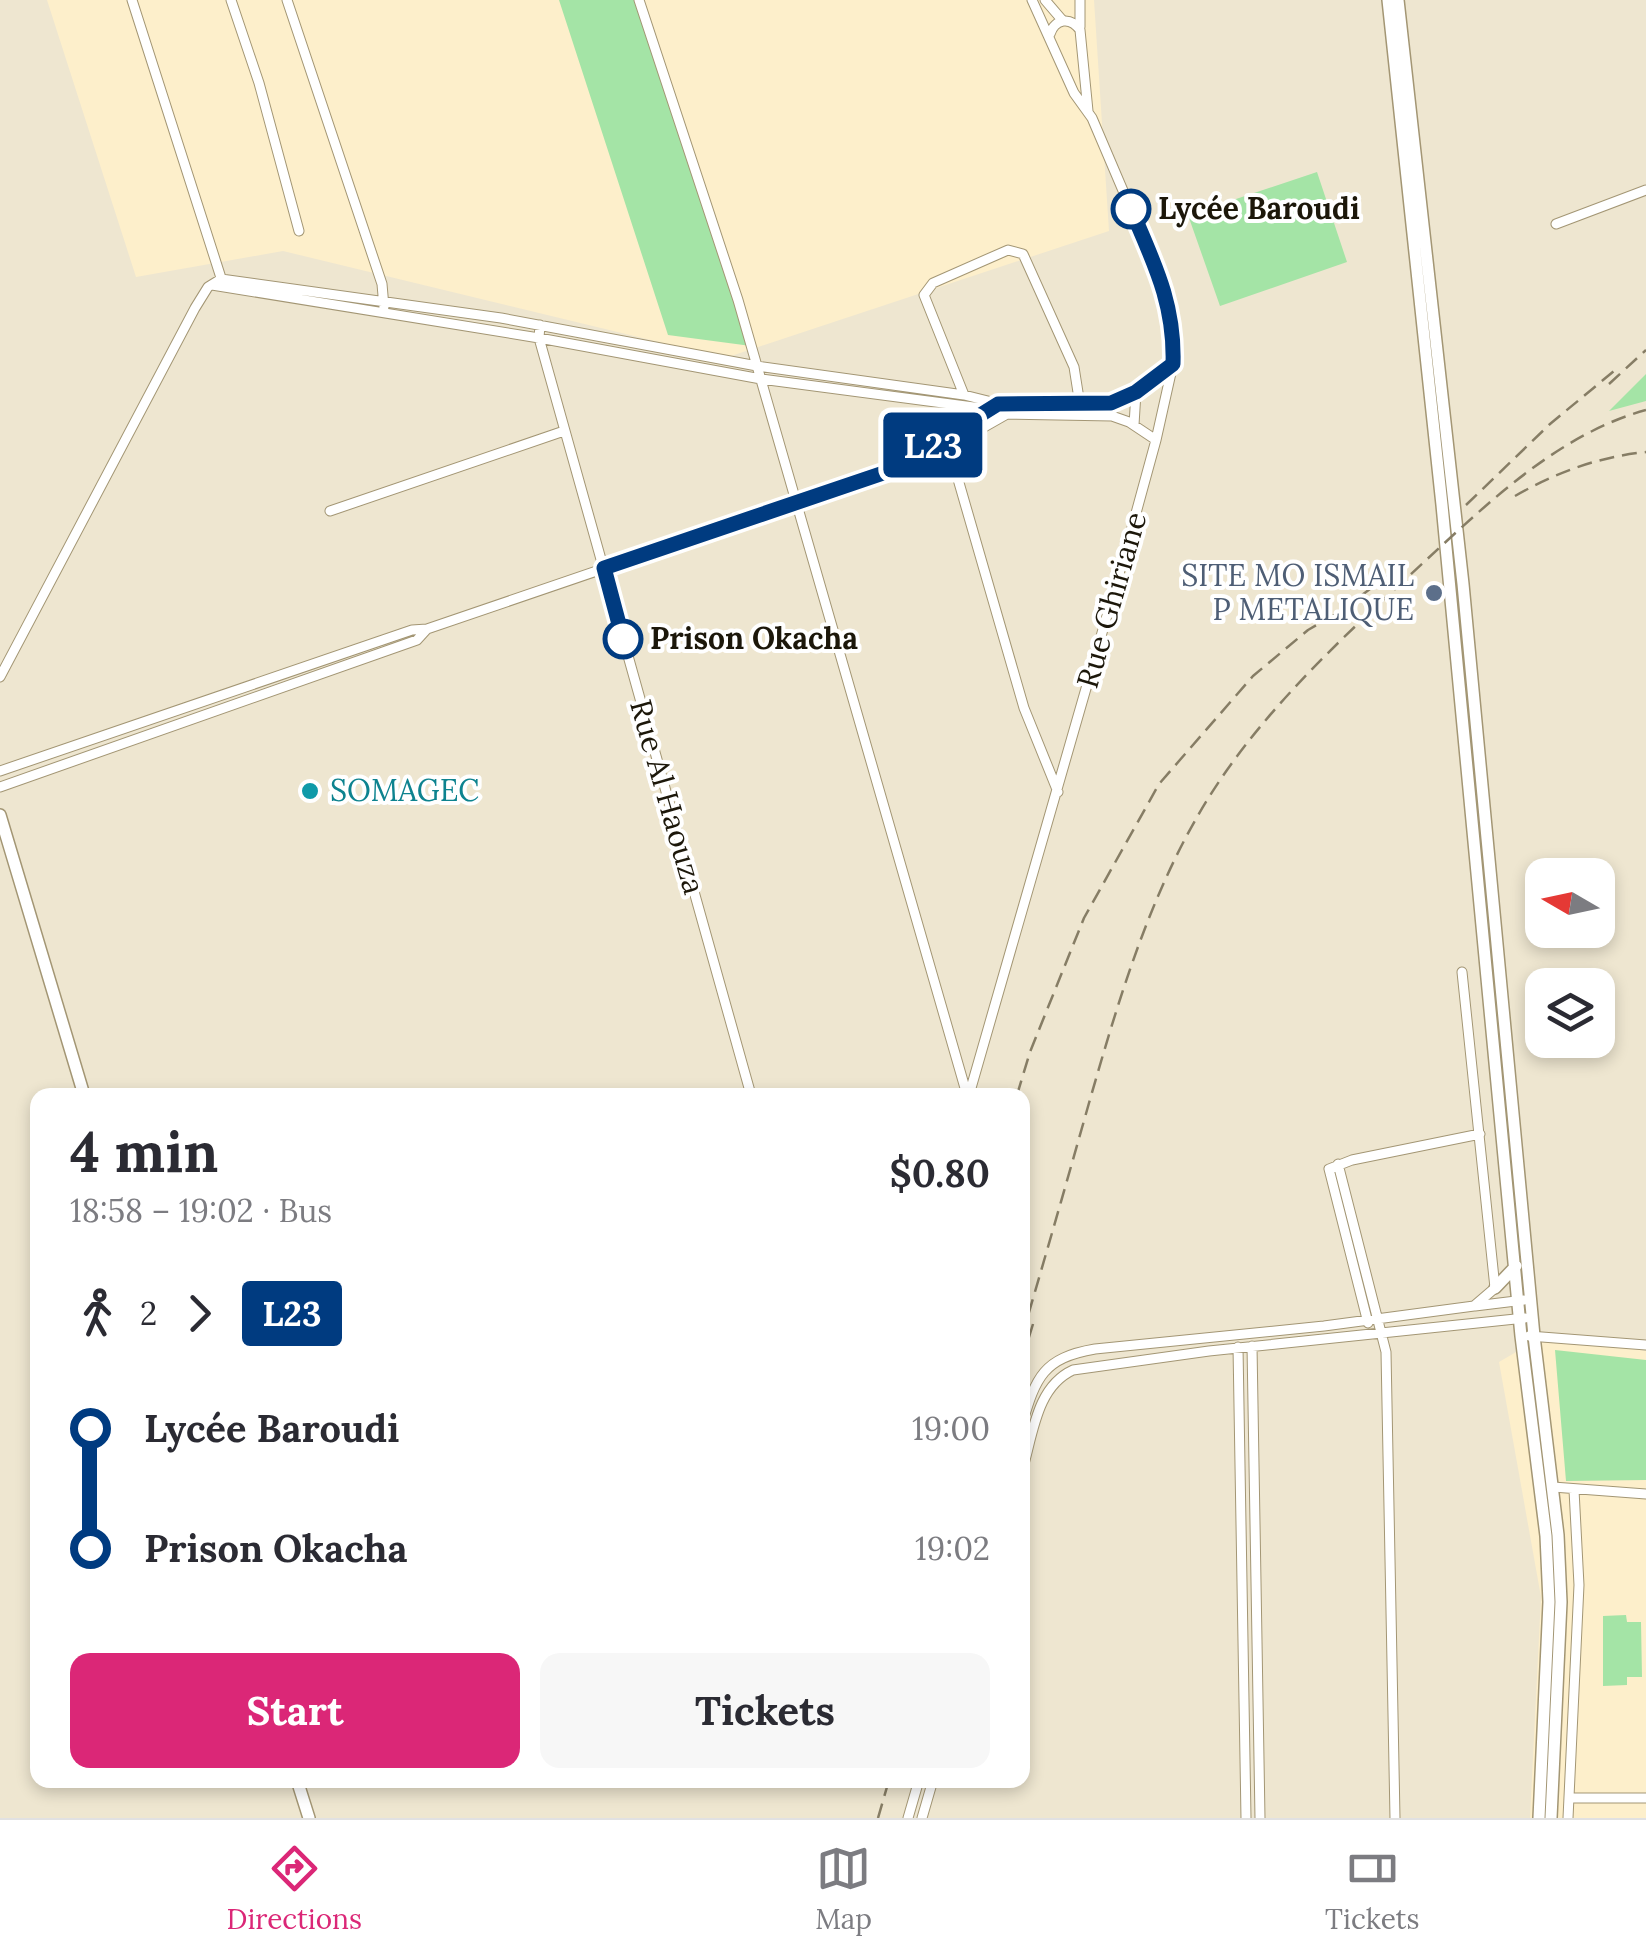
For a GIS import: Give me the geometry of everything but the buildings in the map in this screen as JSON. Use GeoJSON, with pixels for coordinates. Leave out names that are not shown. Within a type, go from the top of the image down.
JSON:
{"type":"FeatureCollection","features":[{"type":"Feature","properties":{"kind":"main road"},"geometry":{"type":"LineString","coordinates":[[1388,0],[1516,1266],[1525,1300]]}},
{"type":"Feature","properties":{"kind":"main road"},"geometry":{"type":"LineString","coordinates":[[1398,0],[1463,584],[1548,1570],[1539,1818]]}},
{"type":"Feature","properties":{"kind":"main road"},"geometry":{"type":"LineString","coordinates":[[0,814],[82,1088]]}},
{"type":"Feature","properties":{"kind":"main road"},"geometry":{"type":"LineString","coordinates":[[1495,1288],[1516,1266]]}},
{"type":"Feature","properties":{"kind":"main road"},"geometry":{"type":"LineString","coordinates":[[1528,1336],[1553,1487],[1561,1602],[1551,1818]]}},
{"type":"Feature","properties":{"kind":"main road"},"geometry":{"type":"LineString","coordinates":[[300,1788],[309,1818]]}},
{"type":"Feature","properties":{"kind":"street"},"geometry":{"type":"LineString","coordinates":[[132,0],[219,284]]}},
{"type":"Feature","properties":{"kind":"street"},"geometry":{"type":"LineString","coordinates":[[231,0],[299,231]]}},
{"type":"Feature","properties":{"kind":"street"},"geometry":{"type":"LineString","coordinates":[[287,0],[382,284],[384,312]]}},
{"type":"Feature","properties":{"kind":"street"},"geometry":{"type":"LineString","coordinates":[[639,0],[689,144],[761,378],[966,1088]]}},
{"type":"Feature","properties":{"kind":"street"},"geometry":{"type":"LineString","coordinates":[[1032,0],[1051,43],[1057,50],[1070,52],[1080,43],[1079,0]]}},
{"type":"Feature","properties":{"kind":"street"},"geometry":{"type":"LineString","coordinates":[[1044,0],[1080,30]]}},
{"type":"Feature","properties":{"kind":"street"},"geometry":{"type":"LineString","coordinates":[[1050,34],[1053,27],[1066,21],[1079,0]]}},
{"type":"Feature","properties":{"kind":"street","name":"Rue Ghiriane"},"geometry":{"type":"LineString","coordinates":[[1080,43],[1088,110]]}},
{"type":"Feature","properties":{"kind":"street","name":"Rue Ghiriane"},"geometry":{"type":"LineString","coordinates":[[970,1088],[1058,792],[1156,440],[1173,364],[1174,330],[1162,282],[1088,110],[1074,93],[1057,50]]}},
{"type":"Feature","properties":{"kind":"street"},"geometry":{"type":"LineString","coordinates":[[1556,224],[1646,190]]}},
{"type":"Feature","properties":{"kind":"street"},"geometry":{"type":"LineString","coordinates":[[964,394],[925,290],[932,283],[1008,250],[1023,254],[1074,367],[1080,405]]}},
{"type":"Feature","properties":{"kind":"street"},"geometry":{"type":"LineString","coordinates":[[219,284],[384,301],[540,325],[757,366],[964,394],[985,399],[997,417]]}},
{"type":"Feature","properties":{"kind":"street"},"geometry":{"type":"LineString","coordinates":[[219,284],[761,378],[989,408]]}},
{"type":"Feature","properties":{"kind":"street"},"geometry":{"type":"LineString","coordinates":[[0,677],[195,308],[219,284]]}},
{"type":"Feature","properties":{"kind":"street","name":"Rue Al Haouza"},"geometry":{"type":"LineString","coordinates":[[540,325],[539,338],[564,431],[750,1088]]}},
{"type":"Feature","properties":{"kind":"street"},"geometry":{"type":"LineString","coordinates":[[904,466],[989,408],[1010,402],[1111,403],[1136,392],[1173,364]]}},
{"type":"Feature","properties":{"kind":"street"},"geometry":{"type":"LineString","coordinates":[[1134,426],[1136,392]]}},
{"type":"Feature","properties":{"kind":"street"},"geometry":{"type":"LineString","coordinates":[[0,772],[412,630],[427,629],[922,463],[997,417],[1112,416],[1156,440]]}},
{"type":"Feature","properties":{"kind":"street"},"geometry":{"type":"LineString","coordinates":[[330,511],[564,431]]}},
{"type":"Feature","properties":{"kind":"street"},"geometry":{"type":"LineString","coordinates":[[948,448],[1024,708],[1058,792]]}},
{"type":"Feature","properties":{"kind":"street"},"geometry":{"type":"LineString","coordinates":[[0,786],[416,640],[427,629]]}},
{"type":"Feature","properties":{"kind":"street"},"geometry":{"type":"LineString","coordinates":[[1462,972],[1495,1288],[1474,1306]]}},
{"type":"Feature","properties":{"kind":"street"},"geometry":{"type":"LineString","coordinates":[[1394,1818],[1384,1344],[1373,1320],[1338,1164],[1480,1134]]}},
{"type":"Feature","properties":{"kind":"street"},"geometry":{"type":"LineString","coordinates":[[1030,1402],[1038,1379],[1048,1366],[1065,1357],[1095,1350],[1525,1300]]}},
{"type":"Feature","properties":{"kind":"street"},"geometry":{"type":"LineString","coordinates":[[1030,1444],[1045,1394],[1055,1380],[1070,1371],[1377,1332],[1526,1318]]}},
{"type":"Feature","properties":{"kind":"street"},"geometry":{"type":"LineString","coordinates":[[1290,1330],[1291,1343]]}},
{"type":"Feature","properties":{"kind":"street"},"geometry":{"type":"LineString","coordinates":[[1252,1333],[1260,1818]]}},
{"type":"Feature","properties":{"kind":"street"},"geometry":{"type":"LineString","coordinates":[[1238,1335],[1246,1818]]}},
{"type":"Feature","properties":{"kind":"street"},"geometry":{"type":"LineString","coordinates":[[1528,1336],[1646,1346]]}},
{"type":"Feature","properties":{"kind":"street"},"geometry":{"type":"LineString","coordinates":[[1065,1357],[1070,1371]]}},
{"type":"Feature","properties":{"kind":"street"},"geometry":{"type":"LineString","coordinates":[[1553,1487],[1646,1494]]}},
{"type":"Feature","properties":{"kind":"street"},"geometry":{"type":"LineString","coordinates":[[1568,1818],[1579,1584],[1574,1490]]}},
{"type":"Feature","properties":{"kind":"street"},"geometry":{"type":"LineString","coordinates":[[1243,1637],[1257,1636]]}},
{"type":"Feature","properties":{"kind":"street"},"geometry":{"type":"LineString","coordinates":[[908,1818],[917,1788]]}},
{"type":"Feature","properties":{"kind":"street"},"geometry":{"type":"LineString","coordinates":[[922,1818],[930,1788]]}},
{"type":"Feature","properties":{"kind":"street"},"geometry":{"type":"LineString","coordinates":[[1569,1798],[1646,1798]]}},
{"type":"Feature","properties":{"kind":"shaded area"},"geometry":{"type":"Polygon","coordinates":[[[0,0],[47,0],[136,277],[283,251],[725,358],[1109,231],[1094,0],[1646,0],[1646,1351],[1549,1333],[1499,1362],[1541,1597],[1530,1818],[0,1818],[0,0]]]}},
{"type":"Feature","properties":{"kind":"green space"},"geometry":{"type":"Polygon","coordinates":[[[559,0],[640,0],[751,346],[668,335],[559,0]]]}},
{"type":"Feature","properties":{"kind":"green space"},"geometry":{"type":"Polygon","coordinates":[[[1317,172],[1347,262],[1220,306],[1188,215],[1317,172]]]}},
{"type":"Feature","properties":{"kind":"green space"},"geometry":{"type":"Polygon","coordinates":[[[1646,374],[1646,401],[1609,411],[1646,374]]]}},
{"type":"Feature","properties":{"kind":"green space"},"geometry":{"type":"Polygon","coordinates":[[[1555,1350],[1646,1360],[1646,1480],[1566,1481],[1555,1350]]]}},
{"type":"Feature","properties":{"kind":"green space"},"geometry":{"type":"Polygon","coordinates":[[[1626,1615],[1627,1622],[1641,1622],[1642,1677],[1627,1677],[1627,1685],[1603,1686],[1603,1616],[1626,1615]]]}},
{"type":"Feature","properties":{"kind":"railway"},"geometry":{"type":"LineString","coordinates":[[1609,384],[1646,350]]}},
{"type":"Feature","properties":{"kind":"railway"},"geometry":{"type":"LineString","coordinates":[[1466,505],[1550,424],[1614,371]]}},
{"type":"Feature","properties":{"kind":"railway"},"geometry":{"type":"LineString","coordinates":[[1030,1308],[1144,931],[1181,848],[1227,770],[1271,713],[1320,661],[1474,516],[1527,472],[1584,435],[1646,410]]}},
{"type":"Feature","properties":{"kind":"railway"},"geometry":{"type":"LineString","coordinates":[[1515,496],[1578,467],[1646,452]]}},
{"type":"Feature","properties":{"kind":"railway"},"geometry":{"type":"LineString","coordinates":[[1019,1088],[1084,918],[1159,784],[1253,676],[1308,630],[1396,570]]}},
{"type":"Feature","properties":{"kind":"railway"},"geometry":{"type":"LineString","coordinates":[[1030,1334],[1033,1324]]}},
{"type":"Feature","properties":{"kind":"railway"},"geometry":{"type":"LineString","coordinates":[[878,1818],[887,1788]]}},
{"type":"Feature","properties":{"kind":"bus line","name":"L23"},"geometry":{"type":"LineString","coordinates":[[623,639],[604,568],[904,466],[998,404],[1111,403],[1136,392],[1173,364],[1174,330],[1169,304],[1131,209]]}},
{"type":"Feature","properties":{"kind":"place","name":"Lycée Baroudi"},"geometry":{"type":"Point","coordinates":[1131,209]}},
{"type":"Feature","properties":{"kind":"place","name":"SITE MO ISMAIL P METALIQUE"},"geometry":{"type":"Point","coordinates":[1434,593]}},
{"type":"Feature","properties":{"kind":"place","name":"Prison Okacha"},"geometry":{"type":"Point","coordinates":[623,639]}},
{"type":"Feature","properties":{"kind":"place","name":"SOMAGEC"},"geometry":{"type":"Point","coordinates":[310,791]}}]}
